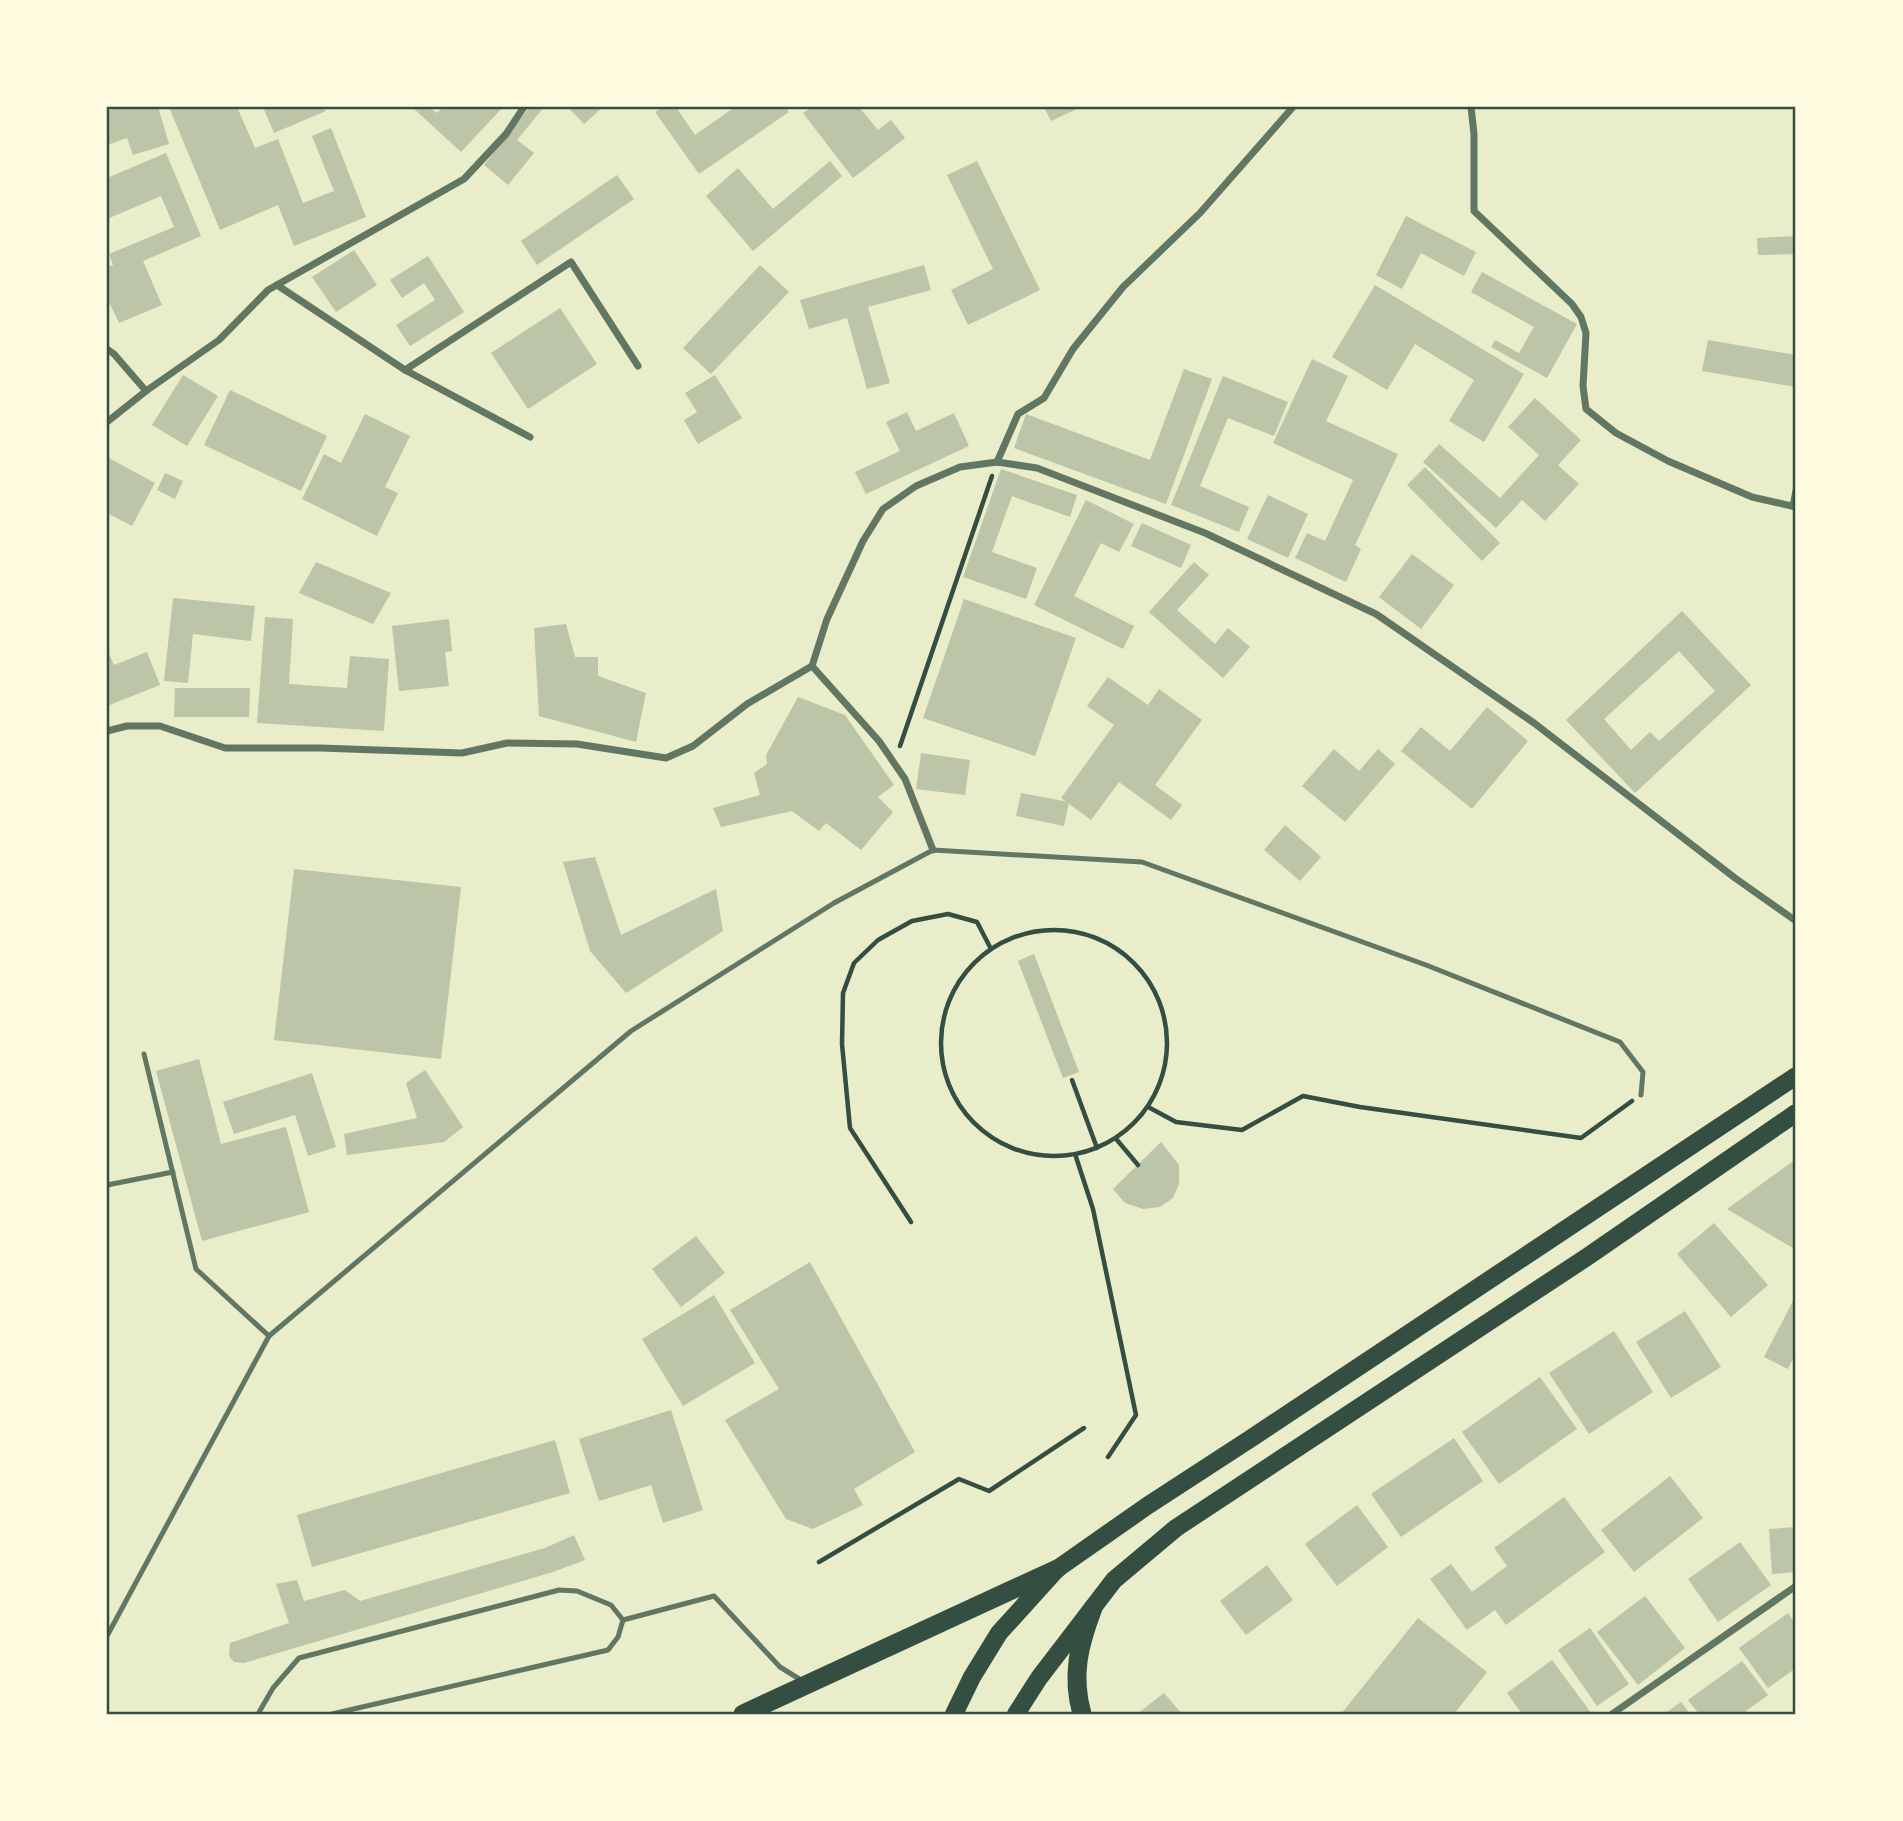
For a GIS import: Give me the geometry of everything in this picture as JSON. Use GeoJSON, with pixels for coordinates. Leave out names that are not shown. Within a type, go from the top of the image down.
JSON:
{"type":"FeatureCollection","features":[{"type":"Feature","properties":{"kind":"highway"},"geometry":{"type":"LineString","coordinates":[[743,1714],[1057,1569]]}},
{"type":"Feature","properties":{"kind":"highway"},"geometry":{"type":"LineString","coordinates":[[1082,1714],[1076,1678],[1080,1642],[1093,1608]]}},
{"type":"Feature","properties":{"kind":"main road"},"geometry":{"type":"LineString","coordinates":[[954,1714],[972,1677],[999,1633],[1057,1569],[1147,1506],[1796,1076]]}},
{"type":"Feature","properties":{"kind":"main road"},"geometry":{"type":"LineString","coordinates":[[1016,1714],[1039,1678],[1114,1580],[1176,1528],[1587,1257],[1796,1113]]}},
{"type":"Feature","properties":{"kind":"street"},"geometry":{"type":"LineString","coordinates":[[107,422],[219,340],[268,290],[464,179],[506,134],[524,107]]}},
{"type":"Feature","properties":{"kind":"street"},"geometry":{"type":"LineString","coordinates":[[997,462],[1018,414],[1044,398],[1073,349],[1123,287],[1200,213],[1293,107]]}},
{"type":"Feature","properties":{"kind":"street"},"geometry":{"type":"LineString","coordinates":[[1471,107],[1474,134],[1474,211],[1572,304],[1581,317],[1586,333],[1583,386],[1586,409],[1616,433],[1668,461],[1752,498],[1795,507],[1796,491]]}},
{"type":"Feature","properties":{"kind":"street"},"geometry":{"type":"LineString","coordinates":[[405,370],[571,262],[638,366]]}},
{"type":"Feature","properties":{"kind":"street"},"geometry":{"type":"LineString","coordinates":[[277,285],[405,370],[530,437]]}},
{"type":"Feature","properties":{"kind":"street"},"geometry":{"type":"LineString","coordinates":[[107,349],[146,391]]}},
{"type":"Feature","properties":{"kind":"street"},"geometry":{"type":"LineString","coordinates":[[107,731],[127,726],[160,726],[225,748],[462,753],[507,743],[535,743],[577,744],[666,758],[692,746],[747,704],[812,666],[827,619],[863,541],[883,509],[916,486],[960,467],[997,462],[1037,468],[1205,533],[1376,614],[1534,723],[1724,870],[1796,921]]}},
{"type":"Feature","properties":{"kind":"street"},"geometry":{"type":"LineString","coordinates":[[812,666],[879,741],[905,779],[933,850]]}},
{"type":"Feature","properties":{"kind":"street"},"geometry":{"type":"LineString","coordinates":[[1612,1714],[1796,1586]]}},
{"type":"Feature","properties":{"kind":"lane"},"geometry":{"type":"LineString","coordinates":[[107,1636],[269,1336],[631,1031],[834,903],[933,850],[1142,862],[1426,965],[1620,1042],[1643,1072],[1641,1095]]}},
{"type":"Feature","properties":{"kind":"lane"},"geometry":{"type":"LineString","coordinates":[[144,1054],[196,1269],[269,1336]]}},
{"type":"Feature","properties":{"kind":"lane"},"geometry":{"type":"LineString","coordinates":[[107,1185],[173,1172]]}},
{"type":"Feature","properties":{"kind":"lane"},"geometry":{"type":"LineString","coordinates":[[258,1714],[273,1688],[299,1658],[558,1590],[577,1591],[611,1605],[623,1620]]}},
{"type":"Feature","properties":{"kind":"lane"},"geometry":{"type":"LineString","coordinates":[[623,1620],[714,1596],[780,1667],[807,1684]]}},
{"type":"Feature","properties":{"kind":"lane"},"geometry":{"type":"LineString","coordinates":[[332,1714],[608,1650],[618,1637],[623,1620]]}},
{"type":"Feature","properties":{"kind":"path"},"geometry":{"type":"LineString","coordinates":[[894,763],[997,462]]}},
{"type":"Feature","properties":{"kind":"path"},"geometry":{"type":"LineString","coordinates":[[911,1222],[850,1128],[842,1044],[843,993],[854,963],[878,940],[912,921],[948,914],[977,922],[990,947]]}},
{"type":"Feature","properties":{"kind":"path"},"geometry":{"type":"LineString","coordinates":[[1050,927],[1112,942],[1156,987],[1170,1048],[1150,1108],[1117,1140],[1076,1157],[1013,1151],[962,1114],[939,1056],[949,994],[990,947],[1050,927]]}},
{"type":"Feature","properties":{"kind":"path"},"geometry":{"type":"LineString","coordinates":[[1072,1080],[1097,1148]]}},
{"type":"Feature","properties":{"kind":"path"},"geometry":{"type":"LineString","coordinates":[[1150,1108],[1176,1122],[1242,1130],[1303,1096],[1360,1107],[1581,1138],[1641,1095]]}},
{"type":"Feature","properties":{"kind":"path"},"geometry":{"type":"LineString","coordinates":[[1117,1140],[1138,1164]]}},
{"type":"Feature","properties":{"kind":"path"},"geometry":{"type":"LineString","coordinates":[[1076,1157],[1093,1209],[1136,1415],[1108,1457]]}},
{"type":"Feature","properties":{"kind":"path"},"geometry":{"type":"LineString","coordinates":[[819,1562],[959,1479],[989,1491],[1084,1428]]}},
{"type":"Feature","properties":{"kind":"building"},"geometry":{"type":"Polygon","coordinates":[[[120,107],[158,107],[169,144],[133,155],[127,138],[107,145],[107,111],[120,107]]]}},
{"type":"Feature","properties":{"kind":"building"},"geometry":{"type":"Polygon","coordinates":[[[169,107],[237,107],[255,148],[278,139],[303,203],[334,191],[312,136],[331,128],[366,217],[294,246],[278,205],[220,230],[169,107]]]}},
{"type":"Feature","properties":{"kind":"building"},"geometry":{"type":"Polygon","coordinates":[[[263,107],[319,107],[326,111],[274,133],[263,107]]]}},
{"type":"Feature","properties":{"kind":"building"},"geometry":{"type":"Polygon","coordinates":[[[412,107],[429,107],[437,113],[443,107],[503,107],[461,152],[412,107]]]}},
{"type":"Feature","properties":{"kind":"building"},"geometry":{"type":"Polygon","coordinates":[[[530,107],[544,107],[517,140],[534,153],[508,185],[484,165],[530,107]]]}},
{"type":"Feature","properties":{"kind":"building"},"geometry":{"type":"Polygon","coordinates":[[[568,107],[603,107],[584,124],[568,107]]]}},
{"type":"Feature","properties":{"kind":"building"},"geometry":{"type":"Polygon","coordinates":[[[663,107],[676,107],[695,135],[735,107],[785,107],[789,112],[699,174],[655,112],[663,107]]]}},
{"type":"Feature","properties":{"kind":"building"},"geometry":{"type":"Polygon","coordinates":[[[812,107],[859,107],[878,130],[891,120],[905,138],[853,178],[803,113],[812,107]]]}},
{"type":"Feature","properties":{"kind":"building"},"geometry":{"type":"Polygon","coordinates":[[[1044,107],[1081,107],[1051,121],[1044,107]]]}},
{"type":"Feature","properties":{"kind":"building"},"geometry":{"type":"Polygon","coordinates":[[[166,153],[201,236],[143,261],[162,305],[119,323],[110,304],[107,306],[107,267],[113,265],[109,254],[174,227],[161,196],[107,219],[107,178],[166,153]]]}},
{"type":"Feature","properties":{"kind":"building"},"geometry":{"type":"Polygon","coordinates":[[[830,161],[842,176],[753,251],[706,196],[738,168],[773,209],[830,161]]]}},
{"type":"Feature","properties":{"kind":"building"},"geometry":{"type":"Polygon","coordinates":[[[977,161],[1040,290],[968,325],[951,290],[993,269],[947,175],[977,161]]]}},
{"type":"Feature","properties":{"kind":"building"},"geometry":{"type":"Polygon","coordinates":[[[617,175],[634,199],[537,265],[521,241],[617,175]]]}},
{"type":"Feature","properties":{"kind":"building"},"geometry":{"type":"Polygon","coordinates":[[[1406,216],[1476,252],[1464,276],[1421,253],[1402,289],[1376,275],[1406,216]]]}},
{"type":"Feature","properties":{"kind":"building"},"geometry":{"type":"Polygon","coordinates":[[[1796,236],[1796,254],[1758,255],[1757,238],[1796,236]]]}},
{"type":"Feature","properties":{"kind":"building"},"geometry":{"type":"Polygon","coordinates":[[[354,250],[377,285],[336,312],[312,277],[354,250]]]}},
{"type":"Feature","properties":{"kind":"building"},"geometry":{"type":"Polygon","coordinates":[[[428,256],[464,312],[410,346],[396,325],[435,300],[424,283],[402,298],[390,280],[428,256]]]}},
{"type":"Feature","properties":{"kind":"building"},"geometry":{"type":"Polygon","coordinates":[[[760,265],[789,292],[711,374],[683,348],[760,265]]]}},
{"type":"Feature","properties":{"kind":"building"},"geometry":{"type":"Polygon","coordinates":[[[924,265],[931,290],[868,307],[890,383],[867,389],[847,318],[809,329],[800,300],[924,265]]]}},
{"type":"Feature","properties":{"kind":"building"},"geometry":{"type":"Polygon","coordinates":[[[1482,272],[1577,324],[1547,378],[1491,347],[1495,340],[1519,353],[1534,327],[1471,292],[1482,272]]]}},
{"type":"Feature","properties":{"kind":"building"},"geometry":{"type":"Polygon","coordinates":[[[1375,285],[1524,374],[1484,442],[1449,421],[1474,380],[1415,344],[1387,390],[1332,357],[1375,285]]]}},
{"type":"Feature","properties":{"kind":"building"},"geometry":{"type":"Polygon","coordinates":[[[560,308],[597,364],[528,409],[491,353],[560,308]]]}},
{"type":"Feature","properties":{"kind":"building"},"geometry":{"type":"Polygon","coordinates":[[[1708,340],[1796,355],[1796,387],[1702,371],[1708,340]]]}},
{"type":"Feature","properties":{"kind":"building"},"geometry":{"type":"Polygon","coordinates":[[[1312,359],[1348,376],[1326,421],[1398,454],[1355,545],[1361,549],[1346,582],[1295,558],[1307,533],[1325,541],[1353,480],[1273,443],[1312,359]]]}},
{"type":"Feature","properties":{"kind":"building"},"geometry":{"type":"Polygon","coordinates":[[[1184,369],[1212,379],[1166,504],[1014,448],[1026,414],[1150,460],[1184,369]]]}},
{"type":"Feature","properties":{"kind":"building"},"geometry":{"type":"Polygon","coordinates":[[[183,375],[218,396],[187,446],[152,425],[183,375]]]}},
{"type":"Feature","properties":{"kind":"building"},"geometry":{"type":"Polygon","coordinates":[[[715,375],[742,418],[698,444],[684,420],[697,412],[685,393],[715,375]]]}},
{"type":"Feature","properties":{"kind":"building"},"geometry":{"type":"Polygon","coordinates":[[[1223,376],[1288,402],[1274,436],[1228,418],[1200,486],[1249,507],[1239,532],[1171,505],[1223,376]]]}},
{"type":"Feature","properties":{"kind":"building"},"geometry":{"type":"Polygon","coordinates":[[[230,390],[327,436],[301,491],[204,445],[230,390]]]}},
{"type":"Feature","properties":{"kind":"building"},"geometry":{"type":"Polygon","coordinates":[[[1535,398],[1581,440],[1558,465],[1579,484],[1545,521],[1522,500],[1496,528],[1423,462],[1439,444],[1500,498],[1539,455],[1508,427],[1535,398]]]}},
{"type":"Feature","properties":{"kind":"building"},"geometry":{"type":"Polygon","coordinates":[[[907,412],[916,431],[954,413],[969,446],[866,494],[855,472],[900,451],[886,422],[907,412]]]}},
{"type":"Feature","properties":{"kind":"building"},"geometry":{"type":"Polygon","coordinates":[[[365,414],[410,436],[385,487],[398,493],[377,536],[302,499],[324,454],[341,463],[365,414]]]}},
{"type":"Feature","properties":{"kind":"building"},"geometry":{"type":"Polygon","coordinates":[[[107,457],[155,483],[132,526],[107,513],[107,457]]]}},
{"type":"Feature","properties":{"kind":"building"},"geometry":{"type":"Polygon","coordinates":[[[1425,467],[1500,543],[1482,561],[1407,485],[1425,467]]]}},
{"type":"Feature","properties":{"kind":"building"},"geometry":{"type":"Polygon","coordinates":[[[1001,469],[1077,495],[1070,517],[1012,496],[992,552],[1037,568],[1026,599],[963,577],[1001,469]]]}},
{"type":"Feature","properties":{"kind":"building"},"geometry":{"type":"Polygon","coordinates":[[[165,473],[183,481],[175,499],[157,490],[165,473]]]}},
{"type":"Feature","properties":{"kind":"building"},"geometry":{"type":"Polygon","coordinates":[[[1268,495],[1308,514],[1288,558],[1247,539],[1268,495]]]}},
{"type":"Feature","properties":{"kind":"building"},"geometry":{"type":"Polygon","coordinates":[[[1086,500],[1134,524],[1119,552],[1101,543],[1074,596],[1134,626],[1123,649],[1034,605],[1086,500]]]}},
{"type":"Feature","properties":{"kind":"building"},"geometry":{"type":"Polygon","coordinates":[[[1142,523],[1191,545],[1181,568],[1131,546],[1142,523]]]}},
{"type":"Feature","properties":{"kind":"building"},"geometry":{"type":"Polygon","coordinates":[[[1412,554],[1454,585],[1421,629],[1379,597],[1412,554]]]}},
{"type":"Feature","properties":{"kind":"building"},"geometry":{"type":"Polygon","coordinates":[[[316,562],[391,593],[373,624],[299,593],[316,562]]]}},
{"type":"Feature","properties":{"kind":"building"},"geometry":{"type":"Polygon","coordinates":[[[1194,562],[1209,575],[1177,610],[1215,644],[1228,628],[1250,647],[1223,678],[1149,612],[1194,562]]]}},
{"type":"Feature","properties":{"kind":"building"},"geometry":{"type":"Polygon","coordinates":[[[173,598],[255,606],[251,641],[193,634],[188,683],[164,681],[173,598]]]}},
{"type":"Feature","properties":{"kind":"building"},"geometry":{"type":"Polygon","coordinates":[[[964,599],[1076,638],[1035,756],[923,718],[964,599]]]}},
{"type":"Feature","properties":{"kind":"building"},"geometry":{"type":"Polygon","coordinates":[[[1682,611],[1751,685],[1635,793],[1566,720],[1682,611]],[[1679,651],[1604,719],[1631,750],[1650,732],[1659,741],[1715,691],[1679,651]]]}},
{"type":"Feature","properties":{"kind":"building"},"geometry":{"type":"Polygon","coordinates":[[[265,617],[293,619],[289,684],[347,688],[350,656],[389,659],[384,731],[257,723],[265,617]]]}},
{"type":"Feature","properties":{"kind":"building"},"geometry":{"type":"Polygon","coordinates":[[[449,619],[452,651],[445,652],[449,686],[399,691],[392,626],[449,619]]]}},
{"type":"Feature","properties":{"kind":"building"},"geometry":{"type":"Polygon","coordinates":[[[566,624],[575,657],[598,657],[598,676],[646,693],[636,742],[539,716],[534,628],[566,624]]]}},
{"type":"Feature","properties":{"kind":"building"},"geometry":{"type":"Polygon","coordinates":[[[107,649],[114,665],[147,652],[160,685],[107,706],[107,649]]]}},
{"type":"Feature","properties":{"kind":"building"},"geometry":{"type":"Polygon","coordinates":[[[1108,677],[1148,705],[1159,689],[1202,720],[1155,785],[1182,805],[1171,820],[1119,782],[1091,820],[1061,798],[1114,725],[1087,706],[1108,677]]]}},
{"type":"Feature","properties":{"kind":"building"},"geometry":{"type":"Polygon","coordinates":[[[175,688],[250,688],[249,717],[174,717],[175,688]]]}},
{"type":"Feature","properties":{"kind":"building"},"geometry":{"type":"Polygon","coordinates":[[[798,697],[845,715],[894,785],[878,797],[893,812],[861,850],[826,823],[819,831],[792,811],[721,827],[713,808],[760,795],[754,773],[767,764],[766,755],[798,697]]]}},
{"type":"Feature","properties":{"kind":"building"},"geometry":{"type":"Polygon","coordinates":[[[1487,707],[1528,741],[1472,809],[1401,751],[1421,727],[1450,751],[1487,707]]]}},
{"type":"Feature","properties":{"kind":"building"},"geometry":{"type":"Polygon","coordinates":[[[1334,749],[1359,771],[1378,749],[1395,764],[1345,822],[1302,786],[1334,749]]]}},
{"type":"Feature","properties":{"kind":"building"},"geometry":{"type":"Polygon","coordinates":[[[921,753],[970,760],[965,795],[916,789],[921,753]]]}},
{"type":"Feature","properties":{"kind":"building"},"geometry":{"type":"Polygon","coordinates":[[[1021,793],[1069,802],[1064,826],[1016,816],[1021,793]]]}},
{"type":"Feature","properties":{"kind":"building"},"geometry":{"type":"Polygon","coordinates":[[[1285,825],[1321,857],[1300,881],[1264,850],[1285,825]]]}},
{"type":"Feature","properties":{"kind":"building"},"geometry":{"type":"Polygon","coordinates":[[[595,857],[621,935],[716,889],[723,931],[626,993],[590,951],[563,862],[595,857]]]}},
{"type":"Feature","properties":{"kind":"building"},"geometry":{"type":"Polygon","coordinates":[[[294,869],[461,887],[441,1059],[274,1040],[294,869]]]}},
{"type":"Feature","properties":{"kind":"building"},"geometry":{"type":"Polygon","coordinates":[[[1034,954],[1079,1072],[1063,1078],[1018,961],[1034,954]]]}},
{"type":"Feature","properties":{"kind":"building"},"geometry":{"type":"Polygon","coordinates":[[[199,1059],[221,1144],[286,1127],[309,1212],[202,1241],[156,1071],[199,1059]]]}},
{"type":"Feature","properties":{"kind":"building"},"geometry":{"type":"Polygon","coordinates":[[[425,1070],[463,1127],[444,1142],[347,1155],[344,1134],[417,1118],[406,1083],[425,1070]]]}},
{"type":"Feature","properties":{"kind":"building"},"geometry":{"type":"Polygon","coordinates":[[[312,1073],[336,1147],[308,1156],[295,1115],[234,1134],[223,1102],[312,1073]]]}},
{"type":"Feature","properties":{"kind":"building"},"geometry":{"type":"Polygon","coordinates":[[[1161,1142],[1179,1165],[1179,1184],[1173,1198],[1160,1207],[1143,1209],[1125,1203],[1113,1189],[1161,1142]]]}},
{"type":"Feature","properties":{"kind":"building"},"geometry":{"type":"Polygon","coordinates":[[[1796,1159],[1796,1250],[1727,1209],[1796,1159]]]}},
{"type":"Feature","properties":{"kind":"building"},"geometry":{"type":"Polygon","coordinates":[[[1714,1223],[1768,1285],[1731,1317],[1677,1254],[1714,1223]]]}},
{"type":"Feature","properties":{"kind":"building"},"geometry":{"type":"Polygon","coordinates":[[[696,1236],[725,1273],[681,1307],[652,1269],[696,1236]]]}},
{"type":"Feature","properties":{"kind":"building"},"geometry":{"type":"Polygon","coordinates":[[[810,1262],[915,1452],[854,1489],[863,1505],[813,1529],[786,1519],[725,1420],[779,1389],[730,1310],[810,1262]]]}},
{"type":"Feature","properties":{"kind":"building"},"geometry":{"type":"Polygon","coordinates":[[[714,1295],[755,1363],[683,1406],[642,1339],[714,1295]]]}},
{"type":"Feature","properties":{"kind":"building"},"geometry":{"type":"Polygon","coordinates":[[[1796,1295],[1796,1352],[1788,1369],[1764,1357],[1796,1295]]]}},
{"type":"Feature","properties":{"kind":"building"},"geometry":{"type":"Polygon","coordinates":[[[1685,1311],[1721,1367],[1671,1398],[1636,1342],[1685,1311]]]}},
{"type":"Feature","properties":{"kind":"building"},"geometry":{"type":"Polygon","coordinates":[[[1614,1331],[1653,1392],[1589,1434],[1549,1373],[1614,1331]]]}},
{"type":"Feature","properties":{"kind":"building"},"geometry":{"type":"Polygon","coordinates":[[[1540,1377],[1577,1429],[1499,1484],[1462,1432],[1540,1377]]]}},
{"type":"Feature","properties":{"kind":"building"},"geometry":{"type":"Polygon","coordinates":[[[671,1410],[703,1510],[663,1523],[651,1485],[599,1501],[579,1439],[671,1410]]]}},
{"type":"Feature","properties":{"kind":"building"},"geometry":{"type":"Polygon","coordinates":[[[1454,1438],[1483,1481],[1401,1537],[1371,1494],[1454,1438]]]}},
{"type":"Feature","properties":{"kind":"building"},"geometry":{"type":"Polygon","coordinates":[[[555,1440],[570,1493],[312,1567],[297,1515],[555,1440]]]}},
{"type":"Feature","properties":{"kind":"building"},"geometry":{"type":"Polygon","coordinates":[[[1670,1476],[1703,1518],[1634,1572],[1601,1530],[1670,1476]]]}},
{"type":"Feature","properties":{"kind":"building"},"geometry":{"type":"Polygon","coordinates":[[[1564,1497],[1605,1552],[1506,1625],[1495,1610],[1467,1630],[1430,1579],[1451,1564],[1472,1592],[1507,1566],[1494,1548],[1564,1497]]]}},
{"type":"Feature","properties":{"kind":"building"},"geometry":{"type":"Polygon","coordinates":[[[1357,1505],[1388,1547],[1337,1586],[1305,1544],[1357,1505]]]}},
{"type":"Feature","properties":{"kind":"building"},"geometry":{"type":"Polygon","coordinates":[[[1796,1527],[1796,1572],[1772,1574],[1769,1529],[1796,1527]]]}},
{"type":"Feature","properties":{"kind":"building"},"geometry":{"type":"Polygon","coordinates":[[[574,1535],[585,1560],[553,1572],[244,1663],[234,1662],[229,1656],[230,1643],[289,1623],[276,1584],[297,1580],[304,1601],[345,1590],[360,1601],[545,1548],[574,1535]]]}},
{"type":"Feature","properties":{"kind":"building"},"geometry":{"type":"Polygon","coordinates":[[[1740,1542],[1771,1585],[1718,1622],[1688,1579],[1740,1542]]]}},
{"type":"Feature","properties":{"kind":"building"},"geometry":{"type":"Polygon","coordinates":[[[1267,1565],[1293,1600],[1246,1635],[1220,1601],[1267,1565]]]}},
{"type":"Feature","properties":{"kind":"building"},"geometry":{"type":"Polygon","coordinates":[[[1645,1596],[1685,1648],[1638,1685],[1597,1632],[1645,1596]]]}},
{"type":"Feature","properties":{"kind":"building"},"geometry":{"type":"Polygon","coordinates":[[[1788,1613],[1796,1625],[1796,1668],[1768,1688],[1739,1648],[1788,1613]]]}},
{"type":"Feature","properties":{"kind":"building"},"geometry":{"type":"Polygon","coordinates":[[[1418,1618],[1487,1672],[1454,1714],[1341,1714],[1418,1618]]]}},
{"type":"Feature","properties":{"kind":"building"},"geometry":{"type":"Polygon","coordinates":[[[1590,1628],[1629,1684],[1597,1706],[1558,1650],[1590,1628]]]}},
{"type":"Feature","properties":{"kind":"building"},"geometry":{"type":"Polygon","coordinates":[[[1552,1660],[1592,1714],[1522,1714],[1507,1693],[1552,1660]]]}},
{"type":"Feature","properties":{"kind":"building"},"geometry":{"type":"Polygon","coordinates":[[[1742,1661],[1768,1695],[1742,1714],[1699,1714],[1688,1700],[1742,1661]]]}},
{"type":"Feature","properties":{"kind":"building"},"geometry":{"type":"Polygon","coordinates":[[[1164,1693],[1182,1714],[1137,1714],[1164,1693]]]}},
{"type":"Feature","properties":{"kind":"building"},"geometry":{"type":"Polygon","coordinates":[[[1681,1702],[1690,1714],[1664,1714],[1681,1702]]]}}]}
